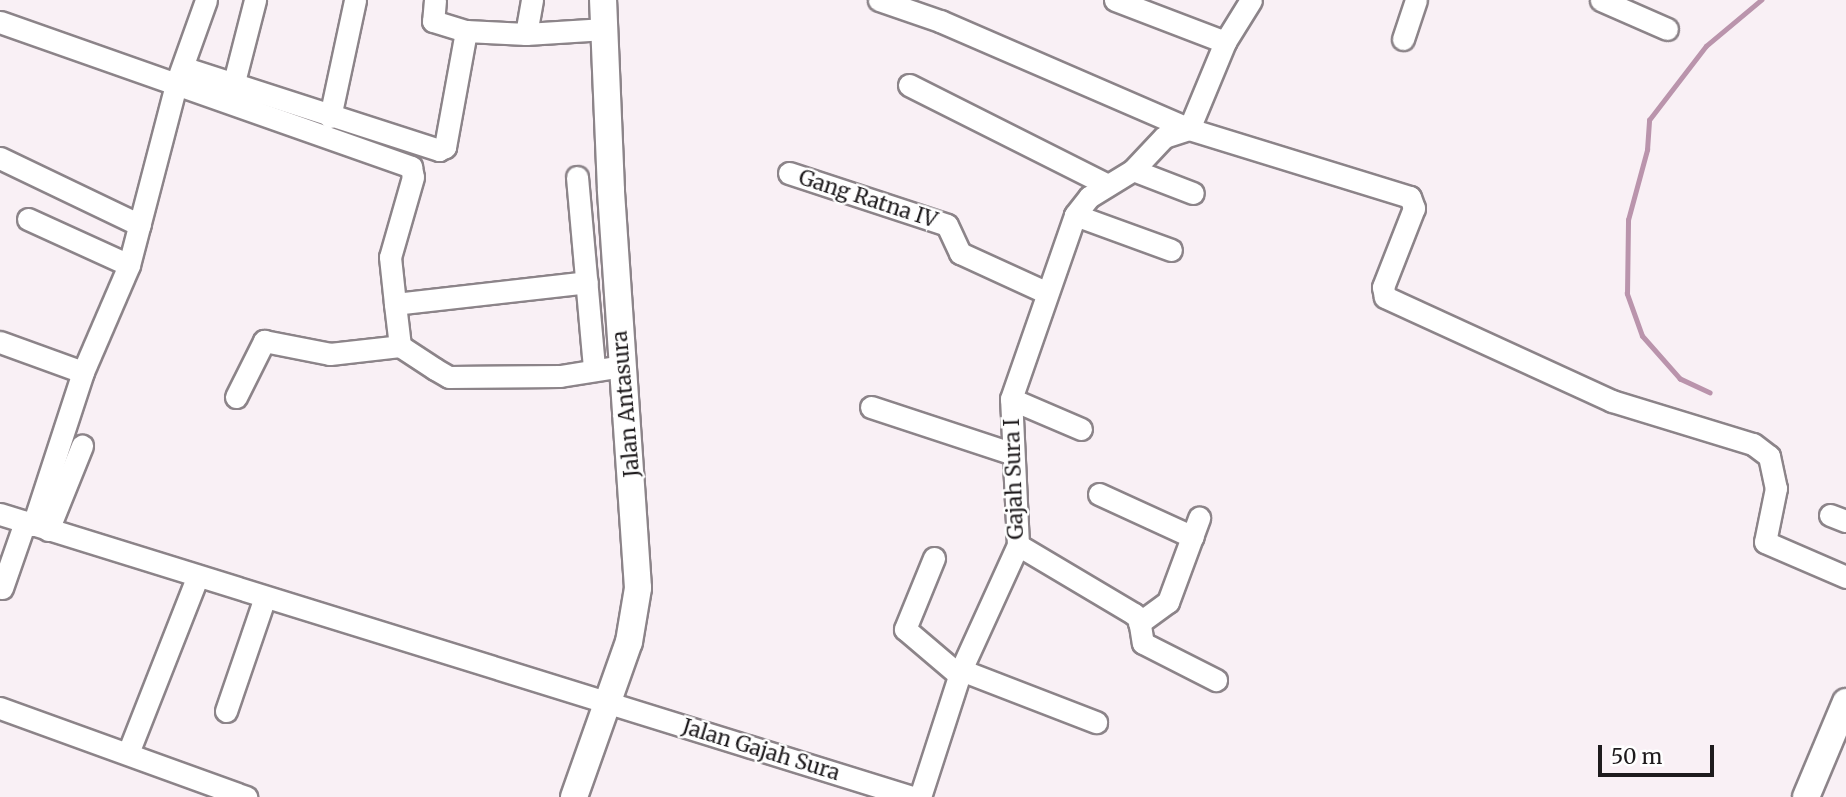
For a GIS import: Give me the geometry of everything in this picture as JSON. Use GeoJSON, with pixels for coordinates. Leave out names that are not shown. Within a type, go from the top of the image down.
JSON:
{"type":"FeatureCollection","features":[{"type":"Feature","properties":{"kind":"main road","name":"Jalan Antasura"},"geometry":{"type":"LineString","coordinates":[[574,797],[629,642],[638,589],[603,0]]}},
{"type":"Feature","properties":{"kind":"main road"},"geometry":{"type":"LineString","coordinates":[[1806,797],[1840,735],[1846,702]]}},
{"type":"Feature","properties":{"kind":"street"},"geometry":{"type":"LineString","coordinates":[[35,526],[83,372],[129,265],[181,76],[206,0]]}},
{"type":"Feature","properties":{"kind":"street"},"geometry":{"type":"LineString","coordinates":[[234,82],[255,0]]}},
{"type":"Feature","properties":{"kind":"street"},"geometry":{"type":"LineString","coordinates":[[330,117],[355,0]]}},
{"type":"Feature","properties":{"kind":"street"},"geometry":{"type":"LineString","coordinates":[[435,0],[433,20],[466,31],[526,34],[605,29]]}},
{"type":"Feature","properties":{"kind":"street"},"geometry":{"type":"LineString","coordinates":[[526,34],[532,0]]}},
{"type":"Feature","properties":{"kind":"street"},"geometry":{"type":"LineString","coordinates":[[879,0],[940,20],[1189,128],[1410,197],[1414,208],[1383,287],[1385,297],[1612,401],[1754,444],[1769,456],[1776,488],[1765,542],[1846,577]]}},
{"type":"Feature","properties":{"kind":"street"},"geometry":{"type":"LineString","coordinates":[[1115,0],[1226,42]]}},
{"type":"Feature","properties":{"kind":"street"},"geometry":{"type":"LineString","coordinates":[[1189,128],[1226,42],[1251,0]]}},
{"type":"Feature","properties":{"kind":"street"},"geometry":{"type":"LineString","coordinates":[[1403,39],[1416,0]]}},
{"type":"Feature","properties":{"kind":"street"},"geometry":{"type":"LineString","coordinates":[[1601,0],[1667,29]]}},
{"type":"Feature","properties":{"kind":"street"},"geometry":{"type":"LineString","coordinates":[[0,22],[181,76],[411,167],[413,177],[390,257],[400,346]]}},
{"type":"Feature","properties":{"kind":"street"},"geometry":{"type":"LineString","coordinates":[[181,76],[234,82],[432,150],[445,147],[466,31]]}},
{"type":"Feature","properties":{"kind":"street"},"geometry":{"type":"LineString","coordinates":[[909,85],[1105,184]]}},
{"type":"Feature","properties":{"kind":"street","name":"Gajah Sura I"},"geometry":{"type":"LineString","coordinates":[[920,797],[960,672],[1018,545],[1011,453],[1012,399],[1045,292],[1075,215],[1105,184],[1133,170],[1164,137],[1189,128]]}},
{"type":"Feature","properties":{"kind":"street"},"geometry":{"type":"LineString","coordinates":[[0,158],[140,225]]}},
{"type":"Feature","properties":{"kind":"street"},"geometry":{"type":"LineString","coordinates":[[1133,170],[1193,193]]}},
{"type":"Feature","properties":{"kind":"street","name":"Gang Ratna IV"},"geometry":{"type":"LineString","coordinates":[[789,173],[947,225],[960,253],[1045,292]]}},
{"type":"Feature","properties":{"kind":"street"},"geometry":{"type":"LineString","coordinates":[[577,177],[594,369]]}},
{"type":"Feature","properties":{"kind":"street"},"geometry":{"type":"LineString","coordinates":[[1075,215],[1171,250]]}},
{"type":"Feature","properties":{"kind":"street"},"geometry":{"type":"LineString","coordinates":[[28,219],[129,265]]}},
{"type":"Feature","properties":{"kind":"street"},"geometry":{"type":"LineString","coordinates":[[394,304],[587,282]]}},
{"type":"Feature","properties":{"kind":"street"},"geometry":{"type":"LineString","coordinates":[[236,397],[264,341],[330,354],[400,346],[449,377],[560,376],[623,366]]}},
{"type":"Feature","properties":{"kind":"street"},"geometry":{"type":"LineString","coordinates":[[0,342],[83,372]]}},
{"type":"Feature","properties":{"kind":"street"},"geometry":{"type":"LineString","coordinates":[[1012,399],[1081,429]]}},
{"type":"Feature","properties":{"kind":"street"},"geometry":{"type":"LineString","coordinates":[[870,407],[1011,453]]}},
{"type":"Feature","properties":{"kind":"street"},"geometry":{"type":"LineString","coordinates":[[2,588],[82,446]]}},
{"type":"Feature","properties":{"kind":"street"},"geometry":{"type":"LineString","coordinates":[[1099,494],[1196,528],[1168,602],[1139,623]]}},
{"type":"Feature","properties":{"kind":"street","name":"Jalan Gajah Sura"},"geometry":{"type":"LineString","coordinates":[[0,514],[197,578],[912,797]]}},
{"type":"Feature","properties":{"kind":"street"},"geometry":{"type":"LineString","coordinates":[[1018,545],[1134,614],[1139,623],[1143,643],[1216,680]]}},
{"type":"Feature","properties":{"kind":"street"},"geometry":{"type":"LineString","coordinates":[[934,558],[905,629],[960,672],[1096,722]]}},
{"type":"Feature","properties":{"kind":"street"},"geometry":{"type":"LineString","coordinates":[[128,753],[197,578]]}},
{"type":"Feature","properties":{"kind":"street"},"geometry":{"type":"LineString","coordinates":[[226,711],[265,597]]}},
{"type":"Feature","properties":{"kind":"street"},"geometry":{"type":"LineString","coordinates":[[0,708],[246,797]]}},
{"type":"Feature","properties":{"kind":"waterway"},"geometry":{"type":"LineString","coordinates":[[1710,393],[1680,379],[1642,336],[1627,294],[1628,220],[1647,150],[1649,120],[1706,46],[1761,0]]}}]}
